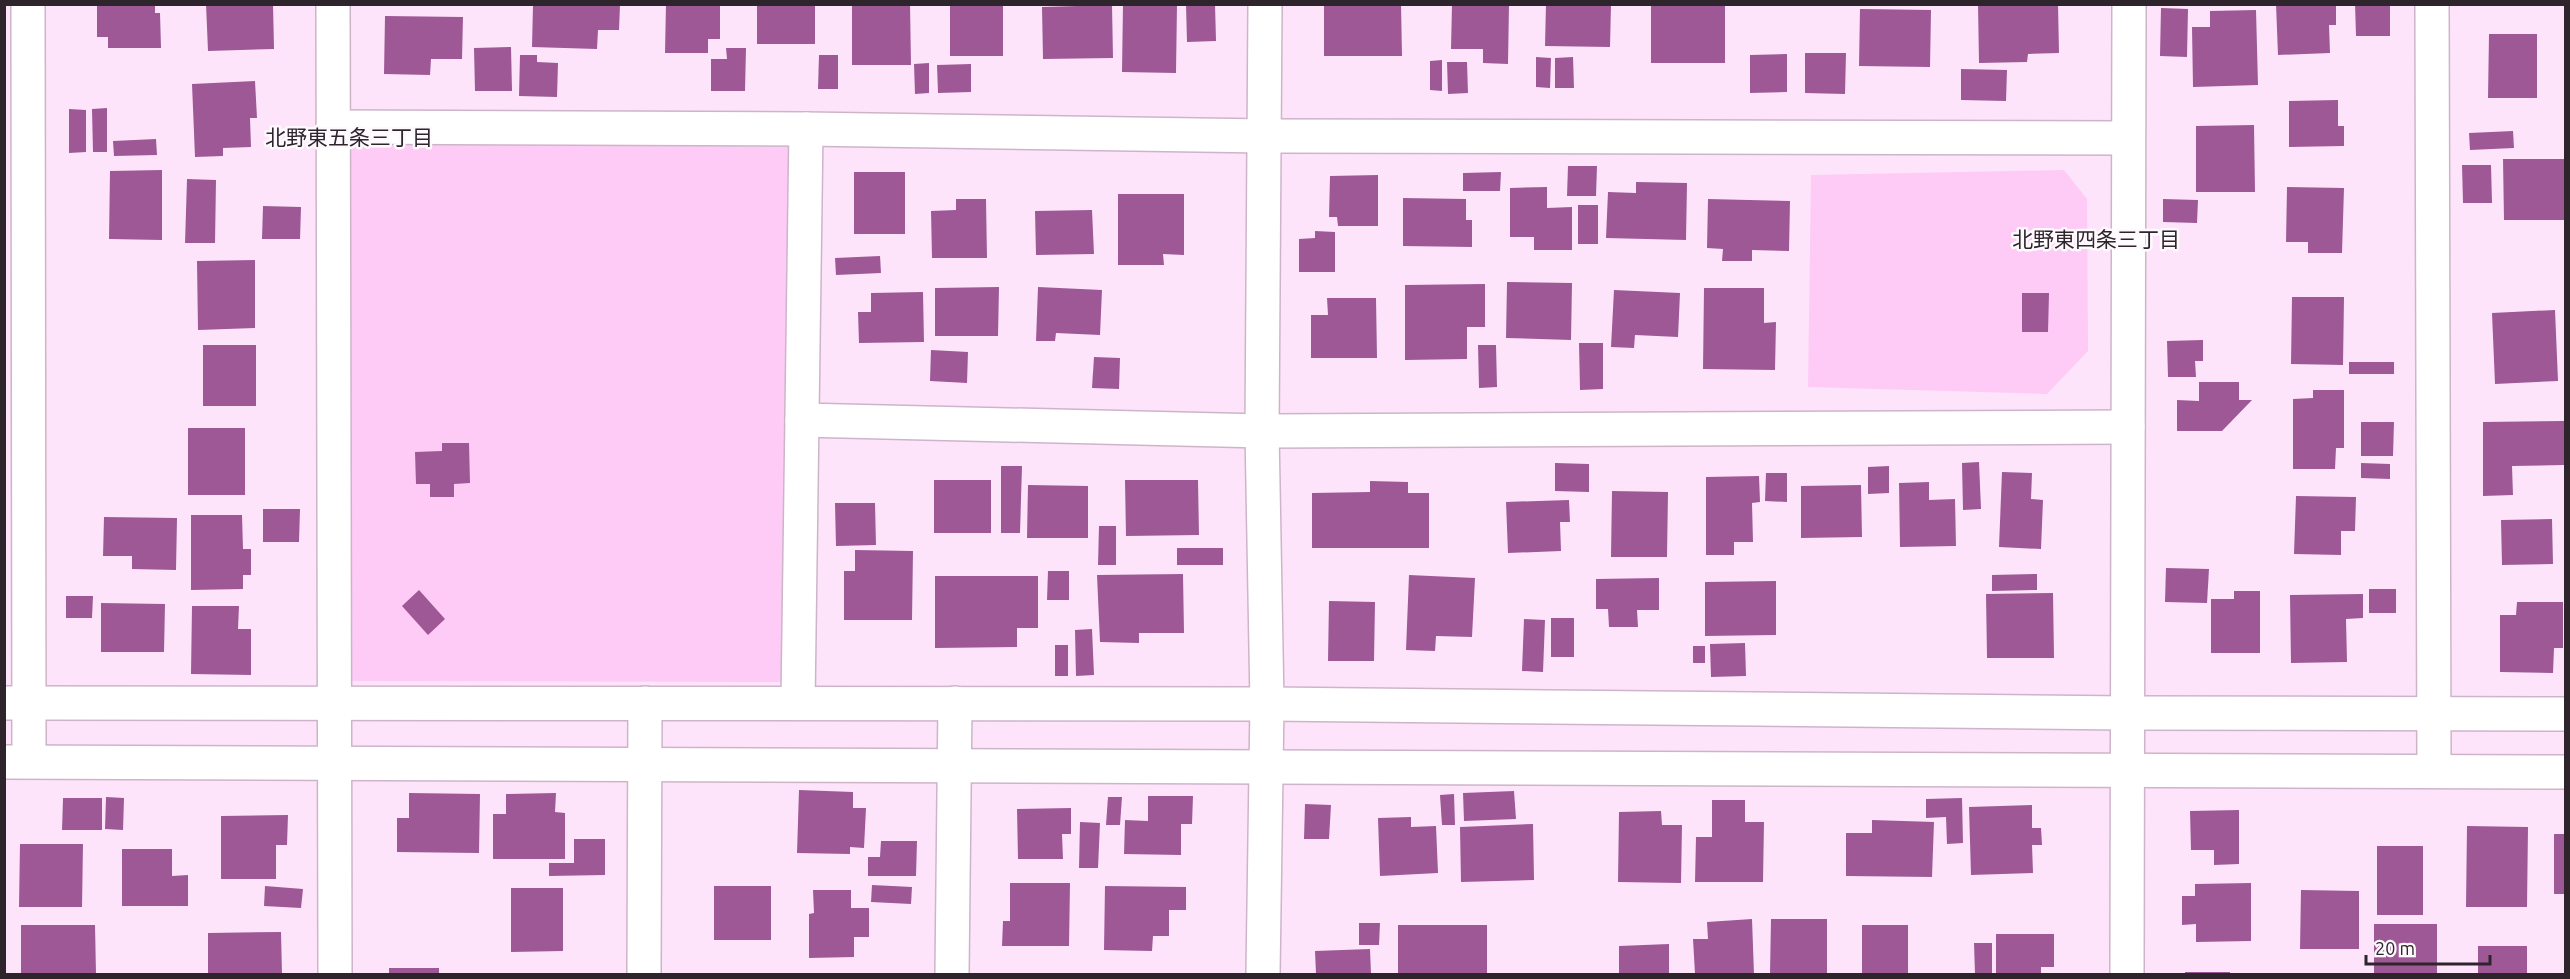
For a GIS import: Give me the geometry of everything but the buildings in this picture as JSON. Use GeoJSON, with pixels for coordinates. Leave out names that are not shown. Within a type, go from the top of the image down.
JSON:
{"type":"FeatureCollection","features":[{"type":"Feature","properties":{"kind":"street"},"geometry":{"type":"LineString","coordinates":[[28,4],[16,703],[17,761],[2565,772]]}},
{"type":"Feature","properties":{"kind":"street"},"geometry":{"type":"LineString","coordinates":[[333,4],[335,975]]}},
{"type":"Feature","properties":{"kind":"street"},"geometry":{"type":"LineString","coordinates":[[1263,975],[1267,704],[1262,431],[1265,4]]}},
{"type":"Feature","properties":{"kind":"street"},"geometry":{"type":"LineString","coordinates":[[2127,975],[2128,4]]}},
{"type":"Feature","properties":{"kind":"street"},"geometry":{"type":"LineString","coordinates":[[2432,4],[2436,714],[2434,770]]}},
{"type":"Feature","properties":{"kind":"street"},"geometry":{"type":"LineString","coordinates":[[333,127],[806,129],[1265,136],[2127,138]]}},
{"type":"Feature","properties":{"kind":"street"},"geometry":{"type":"LineString","coordinates":[[798,703],[806,129]]}},
{"type":"Feature","properties":{"kind":"street"},"geometry":{"type":"LineString","coordinates":[[802,420],[1262,431],[2128,427]]}},
{"type":"Feature","properties":{"kind":"street"},"geometry":{"type":"LineString","coordinates":[[16,703],[1267,704],[2127,713],[2565,714]]}},
{"type":"Feature","properties":{"kind":"street"},"geometry":{"type":"LineString","coordinates":[[644,975],[645,703]]}},
{"type":"Feature","properties":{"kind":"street"},"geometry":{"type":"LineString","coordinates":[[952,975],[955,703]]}},
{"type":"Feature","properties":{"kind":"shaded area"},"geometry":{"type":"Polygon","coordinates":[[[790,143],[783,682],[352,681],[347,144],[790,143]]]}},
{"type":"Feature","properties":{"kind":"shaded area"},"geometry":{"type":"Polygon","coordinates":[[[2064,170],[2087,199],[2088,351],[2047,394],[1808,387],[1811,175],[2064,170]]]}},
{"type":"Feature","properties":{"kind":"district","name":"北野東五条三丁目"},"geometry":{"type":"Point","coordinates":[349,137]}},
{"type":"Feature","properties":{"kind":"district","name":"北野東四条三丁目"},"geometry":{"type":"Point","coordinates":[2096,239]}}]}
